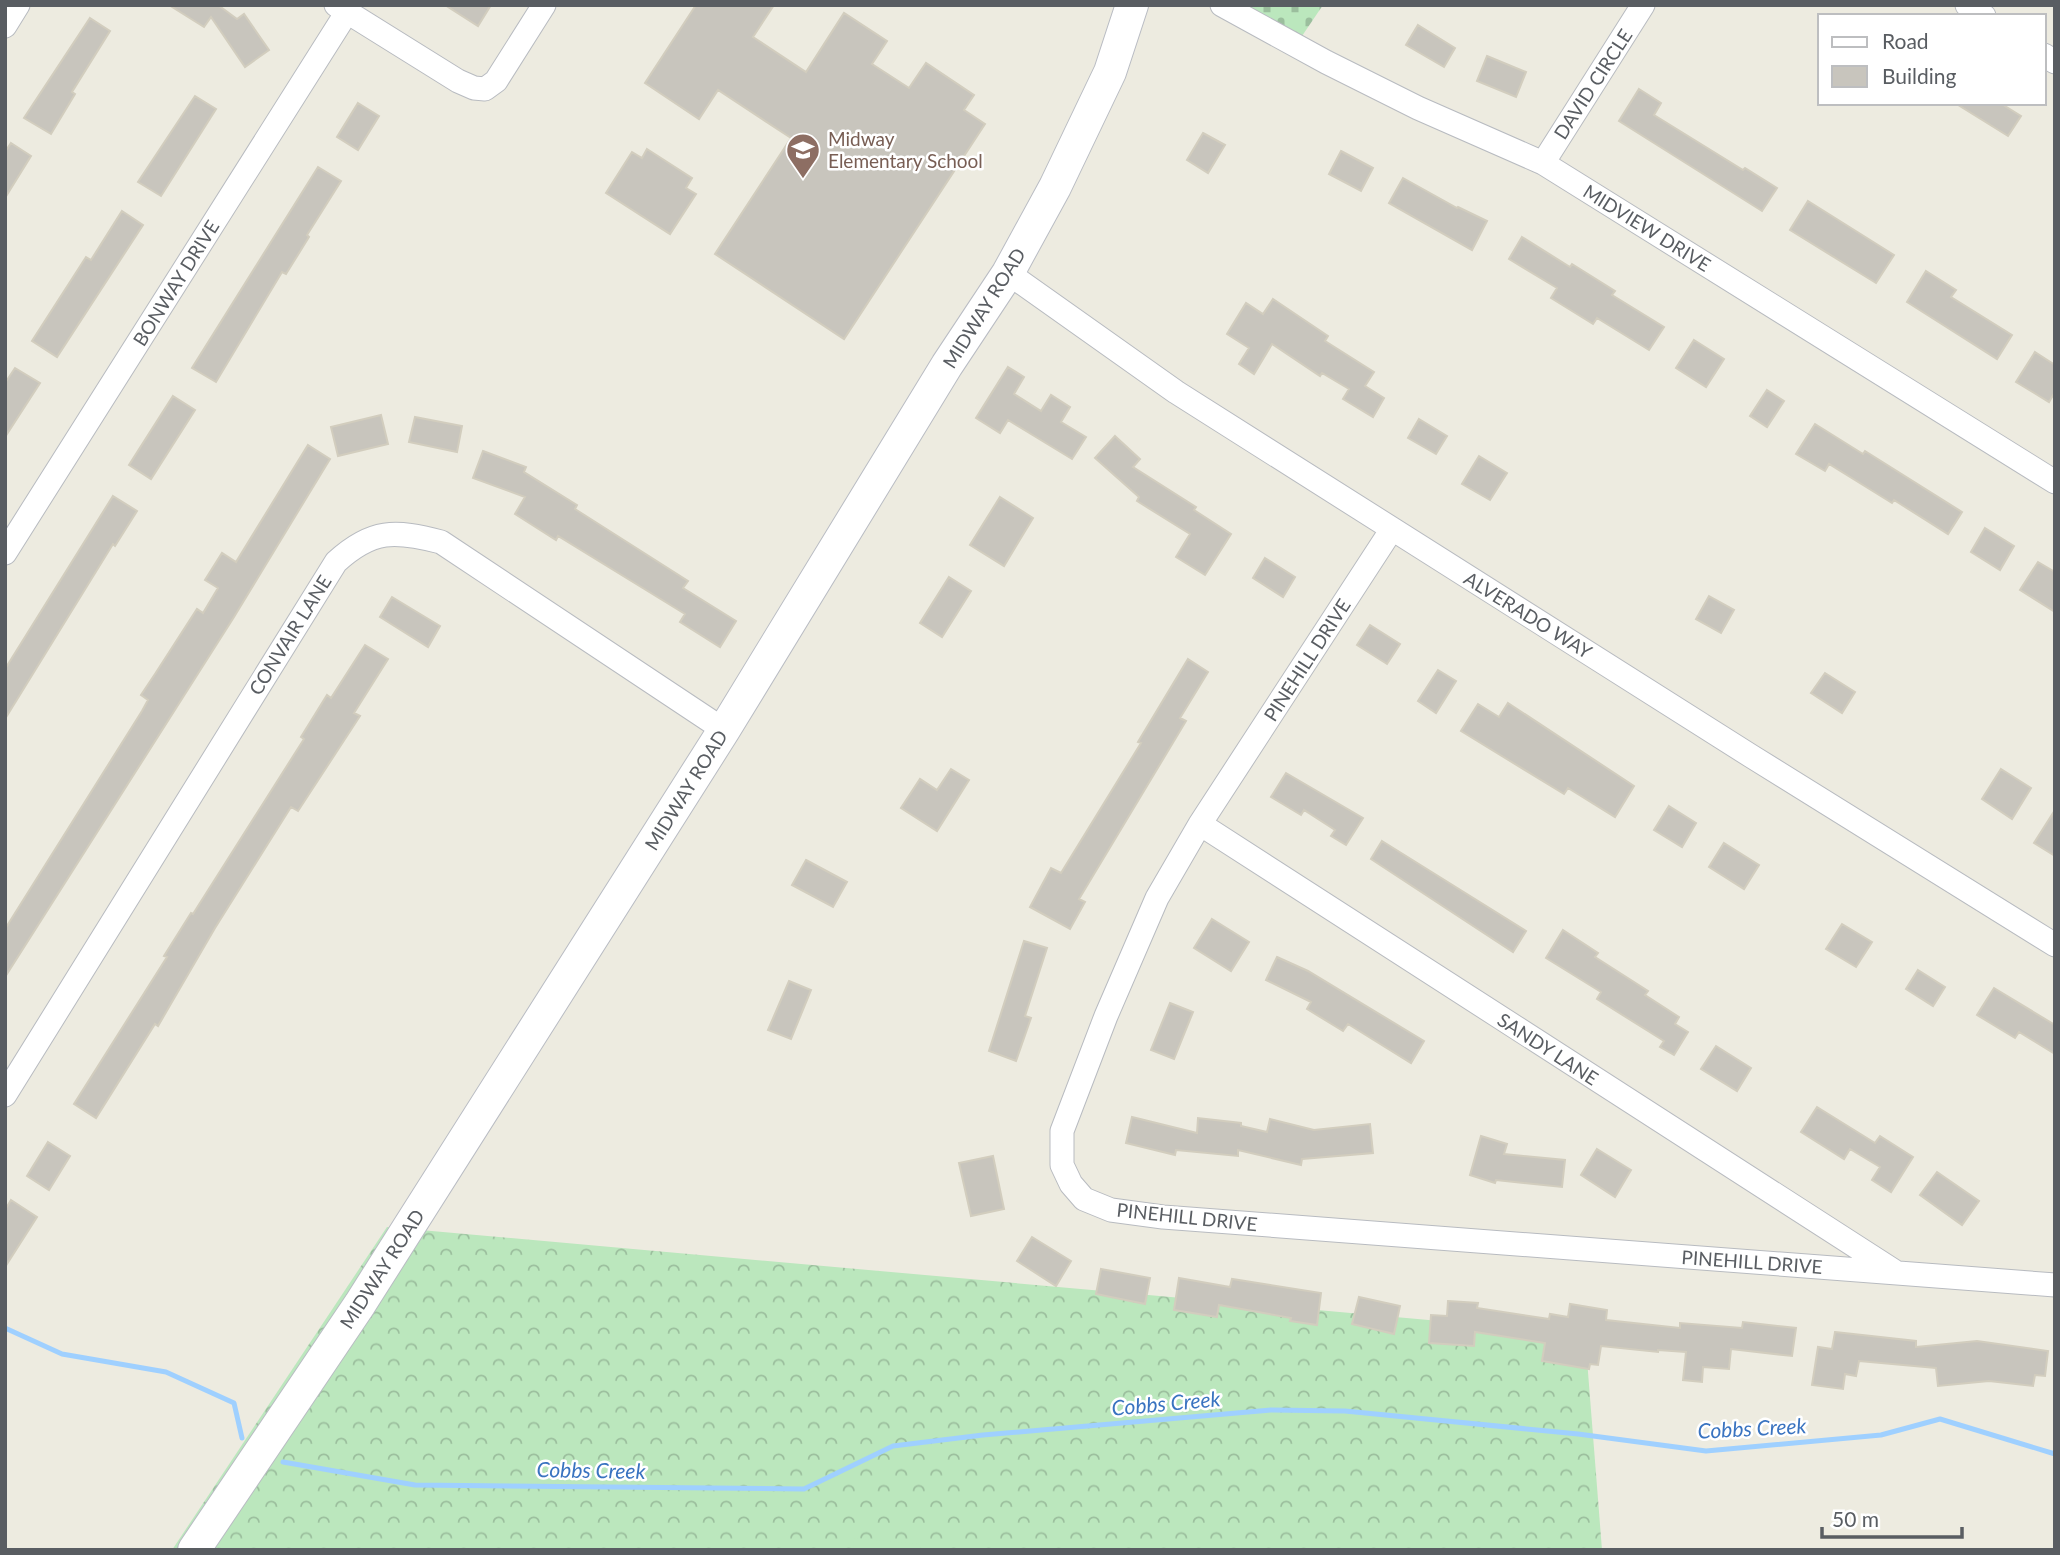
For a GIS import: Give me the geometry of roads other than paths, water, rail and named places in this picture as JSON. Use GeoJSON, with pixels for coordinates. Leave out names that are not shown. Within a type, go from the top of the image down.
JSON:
{"type":"FeatureCollection","features":[{"type":"Feature","properties":{"kind":"street"},"geometry":{"type":"LineString","coordinates":[[5,26],[18,5]]}},
{"type":"Feature","properties":{"kind":"street"},"geometry":{"type":"LineString","coordinates":[[342,9],[458,81],[474,88],[485,89],[496,81],[544,5]]}},
{"type":"Feature","properties":{"kind":"street","name":"MIDWAY ROAD"},"geometry":{"type":"LineString","coordinates":[[194,1550],[360,1304],[724,730],[947,365],[1008,273],[1055,187],[1104,84],[1132,5]]}},
{"type":"Feature","properties":{"kind":"street","name":"MIDVIEW DRIVE"},"geometry":{"type":"LineString","coordinates":[[1222,5],[1418,108],[1543,163],[2055,482]]}},
{"type":"Feature","properties":{"kind":"street","name":"DAVID CIRCLE"},"geometry":{"type":"LineString","coordinates":[[1543,163],[1643,5]]}},
{"type":"Feature","properties":{"kind":"street","name":"BONWAY DRIVE"},"geometry":{"type":"LineString","coordinates":[[5,553],[342,9]]}},
{"type":"Feature","properties":{"kind":"street","name":"ALVERADO WAY"},"geometry":{"type":"LineString","coordinates":[[1008,273],[1176,391],[2055,945]]}},
{"type":"Feature","properties":{"kind":"street","name":"PINEHILL DRIVE"},"geometry":{"type":"LineString","coordinates":[[1392,529],[1200,824],[1157,898],[1106,1016],[1062,1131],[1062,1165],[1071,1184],[1084,1199],[1111,1210],[1163,1217],[2055,1285]]}},
{"type":"Feature","properties":{"kind":"street","name":"CONVAIR LANE"},"geometry":{"type":"LineString","coordinates":[[5,1095],[336,562],[368,538],[390,534],[417,536],[441,542],[724,730]]}},
{"type":"Feature","properties":{"kind":"street","name":"SANDY LANE"},"geometry":{"type":"LineString","coordinates":[[1200,824],[1897,1273]]}},
{"type":"Feature","properties":{"kind":"waterway","name":"Cobbs Creek"},"geometry":{"type":"LineString","coordinates":[[5,1328],[62,1354],[166,1372],[234,1403],[242,1438]]}},
{"type":"Feature","properties":{"kind":"waterway","name":"Cobbs Creek"},"geometry":{"type":"LineString","coordinates":[[283,1462],[415,1485],[804,1489],[893,1446],[983,1435],[1271,1410],[1345,1411],[1578,1434],[1706,1451],[1881,1435],[1940,1419],[2055,1454]]}},
{"type":"Feature","properties":{"kind":"place","name":"Midway Elementary School"},"geometry":{"type":"Point","coordinates":[803,180]}}]}
